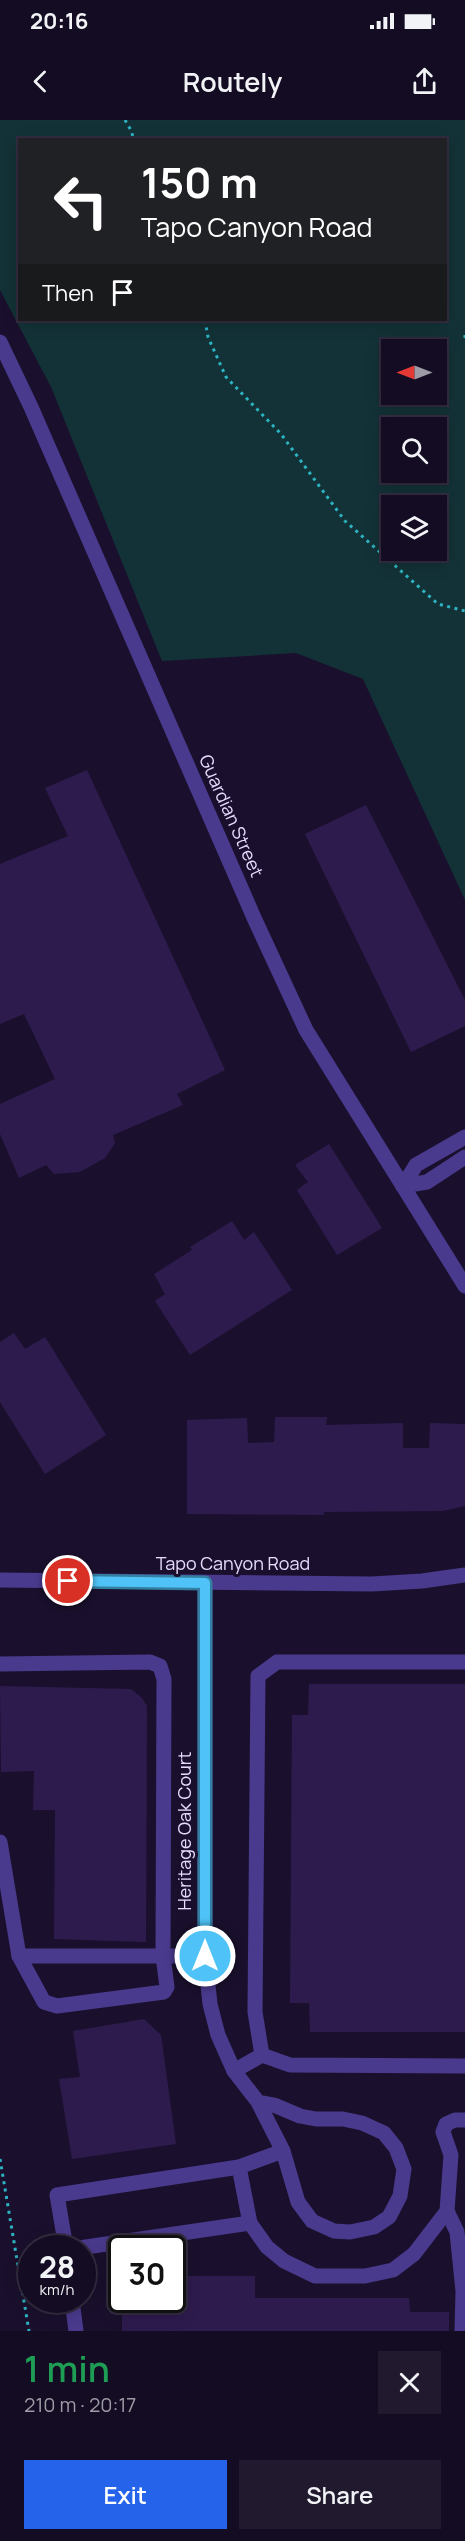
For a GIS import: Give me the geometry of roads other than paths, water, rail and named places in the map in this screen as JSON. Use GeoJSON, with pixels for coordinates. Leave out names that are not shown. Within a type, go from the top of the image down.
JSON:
{"type":"FeatureCollection","features":[{"type":"Feature","properties":{"kind":"street","name":"Guardian Street"},"geometry":{"type":"LineString","coordinates":[[0,342],[32,407],[255,920],[306,1030],[465,1286]]}},
{"type":"Feature","properties":{"kind":"street"},"geometry":{"type":"LineString","coordinates":[[403,1186],[416,1165],[465,1137]]}},
{"type":"Feature","properties":{"kind":"street"},"geometry":{"type":"LineString","coordinates":[[403,1186],[427,1182],[465,1157]]}},
{"type":"Feature","properties":{"kind":"street","name":"Tapo Canyon Road"},"geometry":{"type":"LineString","coordinates":[[0,1580],[372,1584],[422,1581],[465,1575]]}},
{"type":"Feature","properties":{"kind":"street","name":"Heritage Oak Court"},"geometry":{"type":"LineString","coordinates":[[205,1583],[205,1956],[210,2004],[218,2035],[234,2071],[258,2102],[283,2151],[298,2202],[312,2221],[334,2231],[350,2232],[374,2227],[389,2217],[400,2196],[404,2169],[396,2148],[384,2133],[362,2123],[343,2119],[316,2120],[274,2105],[258,2102]]}},
{"type":"Feature","properties":{"kind":"street"},"geometry":{"type":"LineString","coordinates":[[0,1664],[150,1662],[160,1666],[164,1679],[163,1956],[167,1987],[164,1992],[57,2006],[44,2002],[19,1956],[0,1842]]}},
{"type":"Feature","properties":{"kind":"street"},"geometry":{"type":"LineString","coordinates":[[262,2055],[255,2012],[258,1676],[277,1662],[465,1662]]}},
{"type":"Feature","properties":{"kind":"street"},"geometry":{"type":"LineString","coordinates":[[19,1956],[205,1956]]}},
{"type":"Feature","properties":{"kind":"street"},"geometry":{"type":"LineString","coordinates":[[234,2071],[262,2055],[290,2065],[465,2066]]}},
{"type":"Feature","properties":{"kind":"street"},"geometry":{"type":"LineString","coordinates":[[462,2331],[463,2291],[457,2232],[447,2211],[451,2155],[443,2132],[446,2124],[455,2120],[465,2120]]}},
{"type":"Feature","properties":{"kind":"street"},"geometry":{"type":"LineString","coordinates":[[64,2235],[57,2195],[239,2167],[283,2151]]}},
{"type":"Feature","properties":{"kind":"street"},"geometry":{"type":"LineString","coordinates":[[239,2167],[250,2223],[267,2247],[284,2261],[315,2276],[365,2276],[393,2270],[414,2254],[447,2211]]}},
{"type":"Feature","properties":{"kind":"street"},"geometry":{"type":"LineString","coordinates":[[96,2246],[250,2223]]}},
{"type":"Feature","properties":{"kind":"street"},"geometry":{"type":"LineString","coordinates":[[74,2313],[76,2331]]}}]}
